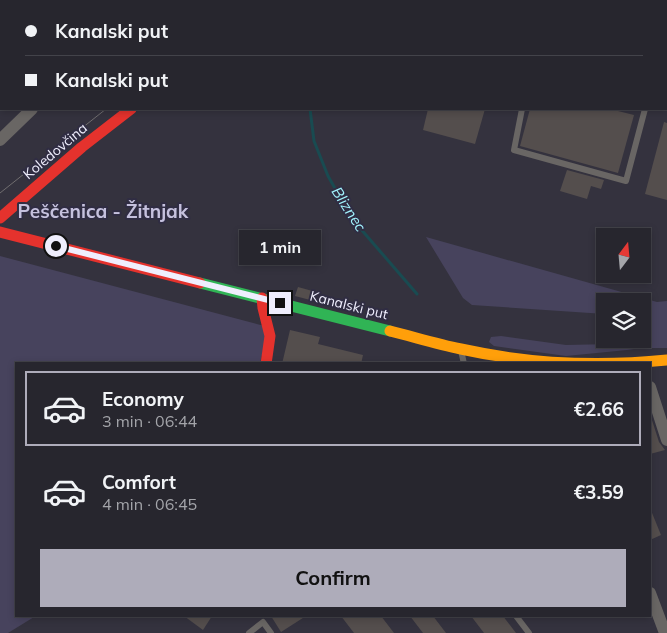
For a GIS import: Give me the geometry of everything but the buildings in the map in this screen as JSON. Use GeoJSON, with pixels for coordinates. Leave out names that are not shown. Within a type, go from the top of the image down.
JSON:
{"type":"FeatureCollection","features":[{"type":"Feature","properties":{"kind":"street"},"geometry":{"type":"LineString","coordinates":[[0,140],[31,110]]}},
{"type":"Feature","properties":{"kind":"street","name":"Koledovčina"},"geometry":{"type":"LineString","coordinates":[[0,218],[82,147],[129,110]]}},
{"type":"Feature","properties":{"kind":"street","name":"Kanalski put"},"geometry":{"type":"LineString","coordinates":[[0,232],[461,349],[532,361],[568,362]]}},
{"type":"Feature","properties":{"kind":"street"},"geometry":{"type":"LineString","coordinates":[[262,298],[261,308],[270,332],[266,362]]}},
{"type":"Feature","properties":{"kind":"street","name":"Kanalski put"},"geometry":{"type":"LineString","coordinates":[[651,362],[667,360]]}},
{"type":"Feature","properties":{"kind":"street"},"geometry":{"type":"LineString","coordinates":[[651,390],[667,440]]}},
{"type":"Feature","properties":{"kind":"street"},"geometry":{"type":"LineString","coordinates":[[651,599],[665,633]]}},
{"type":"Feature","properties":{"kind":"lane"},"geometry":{"type":"LineString","coordinates":[[522,110],[514,150],[626,181],[645,110]]}},
{"type":"Feature","properties":{"kind":"lane"},"geometry":{"type":"LineString","coordinates":[[461,349],[464,362]]}},
{"type":"Feature","properties":{"kind":"lane"},"geometry":{"type":"LineString","coordinates":[[517,617],[528,633]]}},
{"type":"Feature","properties":{"kind":"lane"},"geometry":{"type":"LineString","coordinates":[[249,633],[263,622],[271,633]]}},
{"type":"Feature","properties":{"kind":"shaded area"},"geometry":{"type":"Polygon","coordinates":[[[426,237],[625,293],[596,293],[596,313],[472,305],[463,298],[426,237]]]}},
{"type":"Feature","properties":{"kind":"shaded area"},"geometry":{"type":"Polygon","coordinates":[[[0,256],[268,327],[260,362],[15,362],[15,617],[34,617],[8,633],[0,633],[0,256]]]}},
{"type":"Feature","properties":{"kind":"shaded area"},"geometry":{"type":"Polygon","coordinates":[[[651,300],[667,301],[667,348],[651,348],[651,300]]]}},
{"type":"Feature","properties":{"kind":"shaded area"},"geometry":{"type":"Polygon","coordinates":[[[501,336],[566,345],[596,344],[596,348],[634,349],[566,356],[494,346],[489,342],[491,337],[501,336]]]}},
{"type":"Feature","properties":{"kind":"waterway","name":"Bliznec"},"geometry":{"type":"LineString","coordinates":[[310,110],[314,141],[328,176],[353,220],[417,294]]}},
{"type":"Feature","properties":{"kind":"tram line"},"geometry":{"type":"LineString","coordinates":[[0,193],[105,110]]}},
{"type":"Feature","properties":{"kind":"traffic: fast"},"geometry":{"type":"LineString","coordinates":[[200,283],[390,331]]}},
{"type":"Feature","properties":{"kind":"traffic: slow"},"geometry":{"type":"LineString","coordinates":[[390,331],[461,349],[512,358],[551,362]]}},
{"type":"Feature","properties":{"kind":"traffic: slow"},"geometry":{"type":"LineString","coordinates":[[641,362],[667,360]]}},
{"type":"Feature","properties":{"kind":"traffic: jam"},"geometry":{"type":"LineString","coordinates":[[0,218],[82,147],[130,110]]}},
{"type":"Feature","properties":{"kind":"traffic: jam"},"geometry":{"type":"LineString","coordinates":[[0,232],[200,283]]}},
{"type":"Feature","properties":{"kind":"traffic: jam"},"geometry":{"type":"LineString","coordinates":[[262,298],[270,336],[266,362]]}},
{"type":"Feature","properties":{"kind":"district","name":"Peščenica - Žitnjak"},"geometry":{"type":"Point","coordinates":[103,211]}},
{"type":"Feature","properties":{"kind":"route"},"geometry":{"type":"LineString","coordinates":[[56,246],[280,303]]}}]}
